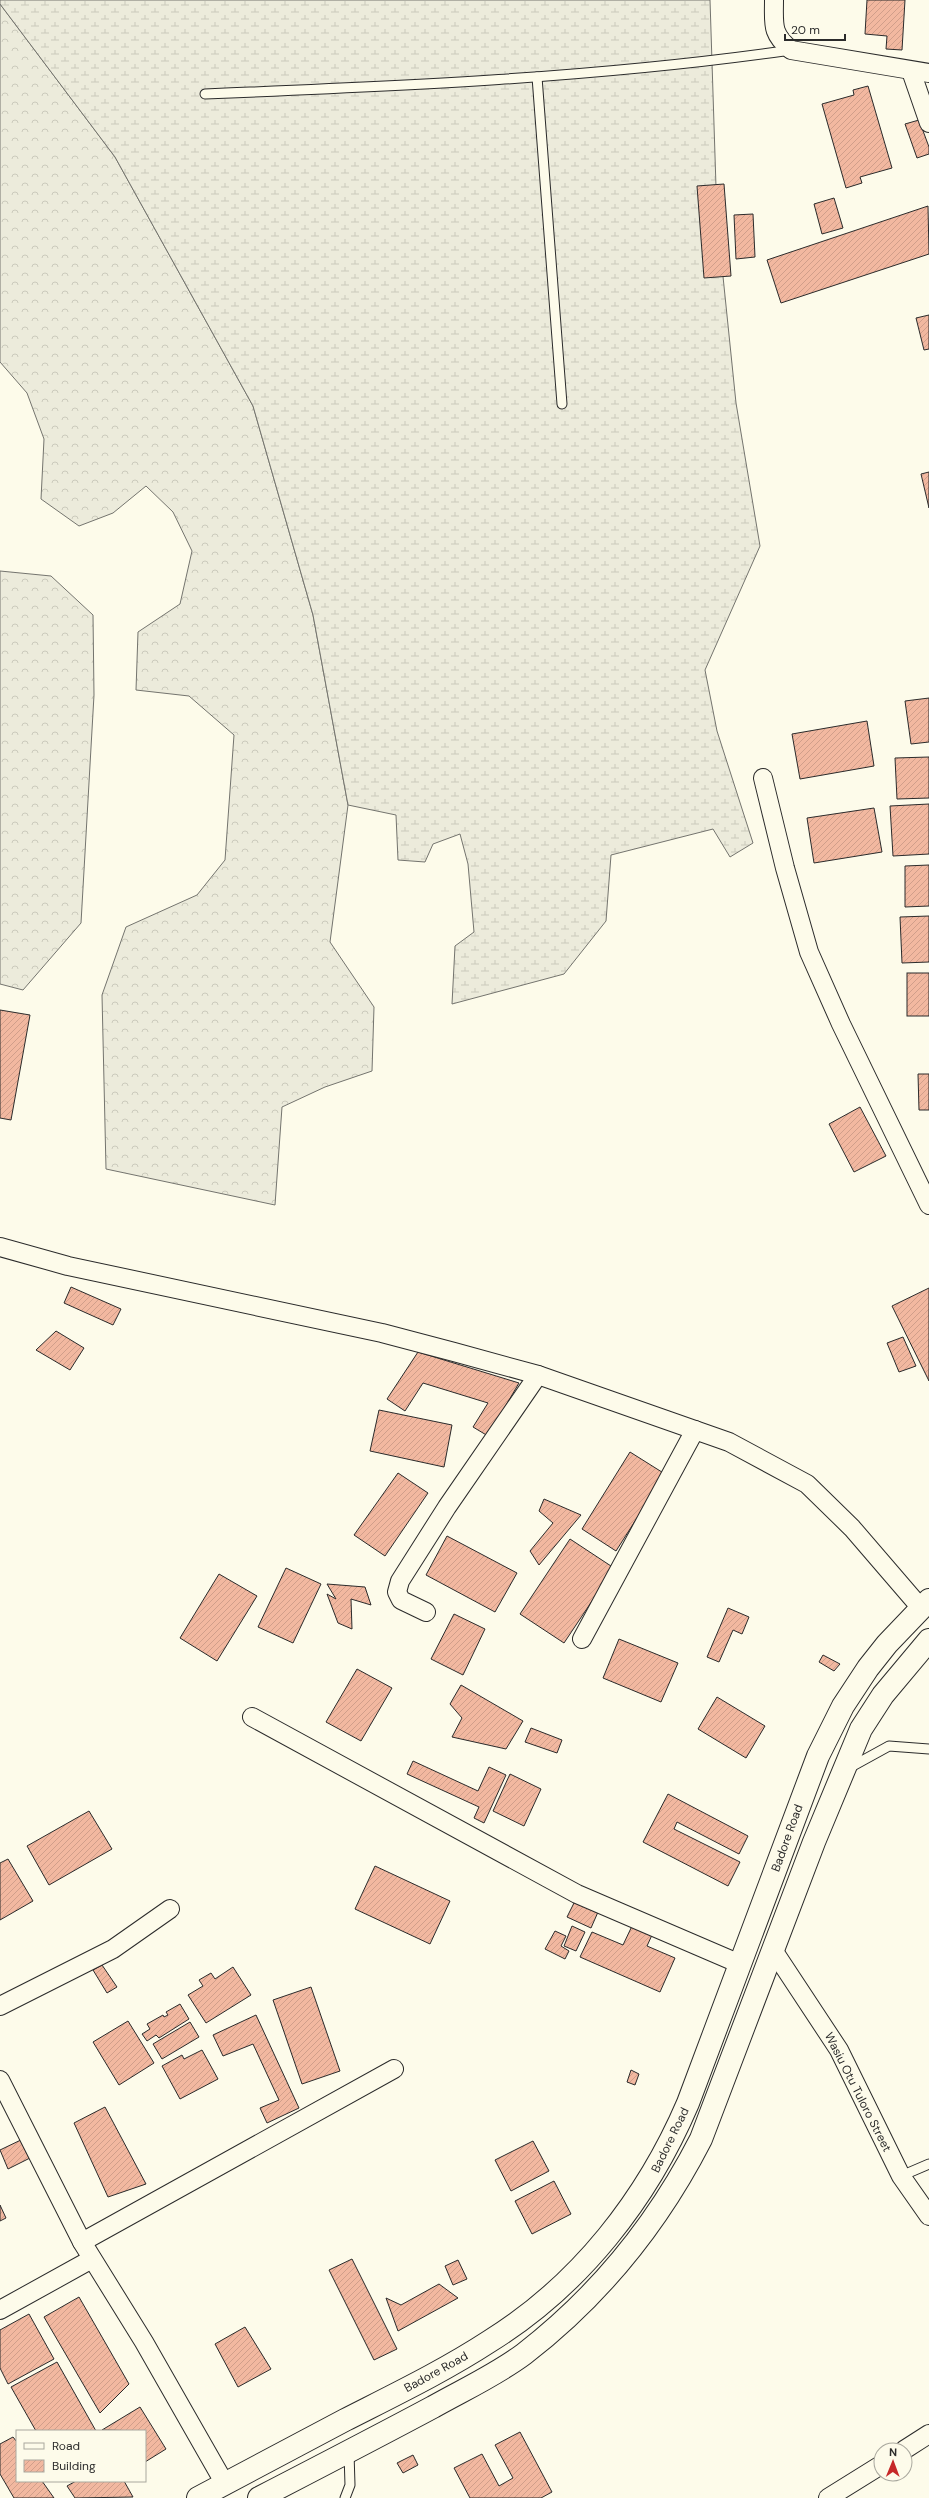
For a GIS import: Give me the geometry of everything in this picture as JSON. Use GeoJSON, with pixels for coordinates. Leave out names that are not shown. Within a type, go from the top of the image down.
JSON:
{"type":"FeatureCollection","features":[{"type":"Feature","properties":{"kind":"main road","name":"Badore Road"},"geometry":{"type":"LineString","coordinates":[[198,2498],[430,2376],[490,2341],[522,2319],[573,2275],[624,2216],[650,2180],[672,2142],[740,1964],[798,1805],[843,1706],[868,1668],[925,1603]]}},
{"type":"Feature","properties":{"kind":"main road"},"geometry":{"type":"LineString","coordinates":[[259,2498],[349,2452],[503,2368],[555,2328],[610,2276],[660,2209],[683,2174],[701,2139],[842,1772],[861,1729],[883,1695],[929,1640]]}},
{"type":"Feature","properties":{"kind":"street"},"geometry":{"type":"LineString","coordinates":[[774,0],[774,25],[778,39],[791,50],[929,73]]}},
{"type":"Feature","properties":{"kind":"street"},"geometry":{"type":"LineString","coordinates":[[911,70],[929,123]]}},
{"type":"Feature","properties":{"kind":"street"},"geometry":{"type":"LineString","coordinates":[[763,778],[785,868],[809,952],[845,1031],[929,1205]]}},
{"type":"Feature","properties":{"kind":"street"},"geometry":{"type":"LineString","coordinates":[[0,1246],[68,1266],[382,1333],[538,1375],[729,1442],[807,1484],[925,1603]]}},
{"type":"Feature","properties":{"kind":"street"},"geometry":{"type":"LineString","coordinates":[[426,1612],[401,1600],[398,1592],[400,1581],[447,1507],[538,1375]]}},
{"type":"Feature","properties":{"kind":"street"},"geometry":{"type":"LineString","coordinates":[[582,1639],[695,1430]]}},
{"type":"Feature","properties":{"kind":"street"},"geometry":{"type":"LineString","coordinates":[[252,1717],[577,1894],[740,1964]]}},
{"type":"Feature","properties":{"kind":"street"},"geometry":{"type":"LineString","coordinates":[[0,2006],[113,1949],[170,1909]]}},
{"type":"Feature","properties":{"kind":"street","name":"Wasiu Otu Tuloro Street"},"geometry":{"type":"LineString","coordinates":[[773,1950],[839,2050],[901,2176],[929,2216]]}},
{"type":"Feature","properties":{"kind":"street"},"geometry":{"type":"LineString","coordinates":[[82,2242],[394,2069]]}},
{"type":"Feature","properties":{"kind":"street"},"geometry":{"type":"LineString","coordinates":[[0,2080],[82,2242],[144,2342],[225,2484]]}},
{"type":"Feature","properties":{"kind":"street"},"geometry":{"type":"LineString","coordinates":[[0,2310],[92,2259]]}},
{"type":"Feature","properties":{"kind":"street"},"geometry":{"type":"LineString","coordinates":[[913,2444],[929,2434]]}},
{"type":"Feature","properties":{"kind":"street"},"geometry":{"type":"LineString","coordinates":[[828,2498],[873,2470]]}},
{"type":"Feature","properties":{"kind":"lane"},"geometry":{"type":"LineString","coordinates":[[205,94],[537,77],[640,69],[791,50]]}},
{"type":"Feature","properties":{"kind":"lane"},"geometry":{"type":"LineString","coordinates":[[537,77],[562,404]]}},
{"type":"Feature","properties":{"kind":"lane"},"geometry":{"type":"LineString","coordinates":[[842,1772],[889,1746],[929,1748]]}},
{"type":"Feature","properties":{"kind":"lane"},"geometry":{"type":"LineString","coordinates":[[901,2176],[929,2164]]}},
{"type":"Feature","properties":{"kind":"lane"},"geometry":{"type":"LineString","coordinates":[[345,2498],[350,2485],[349,2452]]}},
{"type":"Feature","properties":{"kind":"green space"},"geometry":{"type":"Polygon","coordinates":[[[0,0],[710,0],[717,218],[736,403],[760,546],[705,670],[717,731],[753,843],[730,857],[713,829],[611,855],[606,921],[564,974],[452,1004],[455,946],[474,932],[468,864],[460,834],[433,844],[425,862],[398,860],[396,815],[348,805],[313,615],[253,406],[115,157],[0,4],[0,0]]]}},
{"type":"Feature","properties":{"kind":"green space"},"geometry":{"type":"Polygon","coordinates":[[[0,4],[115,157],[253,406],[313,615],[348,805],[330,942],[374,1007],[372,1071],[325,1087],[282,1107],[275,1205],[106,1169],[102,995],[126,927],[197,895],[225,860],[234,735],[189,696],[136,690],[138,632],[180,604],[192,551],[173,512],[146,486],[113,513],[79,526],[41,499],[44,439],[27,393],[0,362],[0,4]]]}},
{"type":"Feature","properties":{"kind":"green space"},"geometry":{"type":"Polygon","coordinates":[[[0,571],[51,576],[93,615],[94,695],[81,923],[23,990],[0,984],[0,571]]]}},
{"type":"Feature","properties":{"kind":"building"},"geometry":{"type":"Polygon","coordinates":[[[867,0],[905,0],[902,50],[886,49],[887,36],[865,34],[867,0]]]}},
{"type":"Feature","properties":{"kind":"building"},"geometry":{"type":"Polygon","coordinates":[[[868,86],[892,168],[860,177],[862,183],[846,188],[822,104],[854,95],[853,90],[868,86]]]}},
{"type":"Feature","properties":{"kind":"building"},"geometry":{"type":"Polygon","coordinates":[[[919,120],[929,147],[929,154],[917,158],[905,124],[919,120]]]}},
{"type":"Feature","properties":{"kind":"building"},"geometry":{"type":"Polygon","coordinates":[[[724,184],[731,276],[704,278],[697,186],[724,184]]]}},
{"type":"Feature","properties":{"kind":"building"},"geometry":{"type":"Polygon","coordinates":[[[834,198],[843,228],[822,234],[814,204],[834,198]]]}},
{"type":"Feature","properties":{"kind":"building"},"geometry":{"type":"Polygon","coordinates":[[[928,206],[929,254],[781,303],[767,260],[928,206]]]}},
{"type":"Feature","properties":{"kind":"building"},"geometry":{"type":"Polygon","coordinates":[[[753,214],[755,257],[736,259],[734,215],[753,214]]]}},
{"type":"Feature","properties":{"kind":"building"},"geometry":{"type":"Polygon","coordinates":[[[929,315],[929,349],[924,350],[916,318],[929,315]]]}},
{"type":"Feature","properties":{"kind":"building"},"geometry":{"type":"Polygon","coordinates":[[[929,472],[929,508],[921,474],[929,472]]]}},
{"type":"Feature","properties":{"kind":"building"},"geometry":{"type":"Polygon","coordinates":[[[929,698],[929,742],[911,744],[905,701],[929,698]]]}},
{"type":"Feature","properties":{"kind":"building"},"geometry":{"type":"Polygon","coordinates":[[[867,721],[874,766],[800,779],[792,734],[867,721]]]}},
{"type":"Feature","properties":{"kind":"building"},"geometry":{"type":"Polygon","coordinates":[[[929,757],[929,798],[897,799],[895,758],[929,757]]]}},
{"type":"Feature","properties":{"kind":"building"},"geometry":{"type":"Polygon","coordinates":[[[929,804],[929,854],[893,856],[890,806],[929,804]]]}},
{"type":"Feature","properties":{"kind":"building"},"geometry":{"type":"Polygon","coordinates":[[[874,808],[882,852],[814,863],[807,818],[874,808]]]}},
{"type":"Feature","properties":{"kind":"building"},"geometry":{"type":"Polygon","coordinates":[[[929,865],[929,906],[905,907],[905,866],[929,865]]]}},
{"type":"Feature","properties":{"kind":"building"},"geometry":{"type":"Polygon","coordinates":[[[929,916],[929,962],[902,963],[900,917],[929,916]]]}},
{"type":"Feature","properties":{"kind":"building"},"geometry":{"type":"Polygon","coordinates":[[[907,973],[929,973],[929,1016],[907,1016],[907,973]]]}},
{"type":"Feature","properties":{"kind":"building"},"geometry":{"type":"Polygon","coordinates":[[[0,1010],[30,1015],[11,1120],[0,1118],[0,1010]]]}},
{"type":"Feature","properties":{"kind":"building"},"geometry":{"type":"Polygon","coordinates":[[[918,1074],[929,1074],[929,1110],[919,1110],[918,1074]]]}},
{"type":"Feature","properties":{"kind":"building"},"geometry":{"type":"Polygon","coordinates":[[[860,1107],[886,1156],[854,1172],[829,1124],[860,1107]]]}},
{"type":"Feature","properties":{"kind":"building"},"geometry":{"type":"Polygon","coordinates":[[[71,1287],[121,1309],[113,1325],[64,1303],[71,1287]]]}},
{"type":"Feature","properties":{"kind":"building"},"geometry":{"type":"Polygon","coordinates":[[[929,1288],[929,1381],[892,1306],[929,1288]]]}},
{"type":"Feature","properties":{"kind":"building"},"geometry":{"type":"Polygon","coordinates":[[[56,1331],[84,1348],[70,1370],[36,1350],[56,1331]]]}},
{"type":"Feature","properties":{"kind":"building"},"geometry":{"type":"Polygon","coordinates":[[[903,1337],[916,1366],[899,1372],[887,1343],[903,1337]]]}},
{"type":"Feature","properties":{"kind":"building"},"geometry":{"type":"Polygon","coordinates":[[[418,1352],[519,1383],[488,1436],[473,1427],[488,1403],[423,1383],[405,1411],[387,1399],[418,1352]]]}},
{"type":"Feature","properties":{"kind":"building"},"geometry":{"type":"Polygon","coordinates":[[[379,1410],[452,1425],[444,1467],[370,1451],[379,1410]]]}},
{"type":"Feature","properties":{"kind":"building"},"geometry":{"type":"Polygon","coordinates":[[[630,1452],[665,1474],[616,1551],[582,1529],[630,1452]]]}},
{"type":"Feature","properties":{"kind":"building"},"geometry":{"type":"Polygon","coordinates":[[[398,1473],[428,1493],[385,1556],[354,1535],[398,1473]]]}},
{"type":"Feature","properties":{"kind":"building"},"geometry":{"type":"Polygon","coordinates":[[[544,1499],[581,1515],[539,1565],[530,1551],[553,1523],[539,1511],[544,1499]]]}},
{"type":"Feature","properties":{"kind":"building"},"geometry":{"type":"Polygon","coordinates":[[[447,1536],[517,1573],[495,1612],[426,1575],[447,1536]]]}},
{"type":"Feature","properties":{"kind":"building"},"geometry":{"type":"Polygon","coordinates":[[[570,1539],[614,1568],[564,1643],[520,1614],[570,1539]]]}},
{"type":"Feature","properties":{"kind":"building"},"geometry":{"type":"Polygon","coordinates":[[[286,1568],[321,1584],[293,1643],[258,1627],[286,1568]]]}},
{"type":"Feature","properties":{"kind":"building"},"geometry":{"type":"Polygon","coordinates":[[[219,1574],[257,1596],[217,1661],[180,1638],[219,1574]]]}},
{"type":"Feature","properties":{"kind":"building"},"geometry":{"type":"Polygon","coordinates":[[[327,1584],[365,1587],[371,1605],[351,1599],[352,1629],[338,1623],[327,1594],[336,1599],[327,1584]]]}},
{"type":"Feature","properties":{"kind":"building"},"geometry":{"type":"Polygon","coordinates":[[[728,1608],[749,1617],[742,1634],[733,1630],[719,1662],[707,1657],[728,1608]]]}},
{"type":"Feature","properties":{"kind":"building"},"geometry":{"type":"Polygon","coordinates":[[[454,1614],[485,1629],[463,1675],[431,1659],[454,1614]]]}},
{"type":"Feature","properties":{"kind":"building"},"geometry":{"type":"Polygon","coordinates":[[[619,1639],[678,1663],[661,1702],[603,1678],[619,1639]]]}},
{"type":"Feature","properties":{"kind":"building"},"geometry":{"type":"Polygon","coordinates":[[[823,1655],[840,1664],[834,1671],[819,1662],[823,1655]]]}},
{"type":"Feature","properties":{"kind":"building"},"geometry":{"type":"Polygon","coordinates":[[[357,1669],[392,1688],[361,1741],[326,1722],[357,1669]]]}},
{"type":"Feature","properties":{"kind":"building"},"geometry":{"type":"Polygon","coordinates":[[[461,1685],[523,1721],[506,1749],[452,1737],[462,1718],[450,1704],[461,1685]]]}},
{"type":"Feature","properties":{"kind":"building"},"geometry":{"type":"Polygon","coordinates":[[[717,1697],[765,1726],[746,1758],[698,1729],[717,1697]]]}},
{"type":"Feature","properties":{"kind":"building"},"geometry":{"type":"Polygon","coordinates":[[[531,1728],[562,1740],[557,1753],[525,1742],[531,1728]]]}},
{"type":"Feature","properties":{"kind":"building"},"geometry":{"type":"Polygon","coordinates":[[[413,1761],[478,1791],[489,1767],[506,1775],[484,1823],[474,1818],[479,1807],[407,1774],[413,1761]]]}},
{"type":"Feature","properties":{"kind":"building"},"geometry":{"type":"Polygon","coordinates":[[[510,1774],[541,1789],[524,1826],[493,1811],[510,1774]]]}},
{"type":"Feature","properties":{"kind":"building"},"geometry":{"type":"Polygon","coordinates":[[[668,1794],[748,1836],[739,1854],[677,1822],[674,1829],[740,1862],[728,1886],[643,1842],[668,1794]]]}},
{"type":"Feature","properties":{"kind":"building"},"geometry":{"type":"Polygon","coordinates":[[[89,1811],[112,1849],[49,1885],[27,1846],[89,1811]]]}},
{"type":"Feature","properties":{"kind":"building"},"geometry":{"type":"Polygon","coordinates":[[[8,1859],[33,1901],[0,1920],[0,1863],[8,1859]]]}},
{"type":"Feature","properties":{"kind":"building"},"geometry":{"type":"Polygon","coordinates":[[[375,1866],[450,1901],[430,1944],[355,1909],[375,1866]]]}},
{"type":"Feature","properties":{"kind":"building"},"geometry":{"type":"Polygon","coordinates":[[[575,1901],[598,1912],[591,1928],[567,1917],[575,1901]]]}},
{"type":"Feature","properties":{"kind":"building"},"geometry":{"type":"Polygon","coordinates":[[[572,1926],[585,1932],[576,1951],[564,1946],[572,1926]]]}},
{"type":"Feature","properties":{"kind":"building"},"geometry":{"type":"Polygon","coordinates":[[[632,1926],[652,1935],[647,1946],[675,1958],[660,1992],[580,1957],[592,1932],[623,1945],[632,1926]]]}},
{"type":"Feature","properties":{"kind":"building"},"geometry":{"type":"Polygon","coordinates":[[[555,1931],[566,1936],[561,1946],[569,1951],[565,1959],[545,1949],[555,1931]]]}},
{"type":"Feature","properties":{"kind":"building"},"geometry":{"type":"Polygon","coordinates":[[[102,1965],[117,1987],[107,1993],[93,1970],[102,1965]]]}},
{"type":"Feature","properties":{"kind":"building"},"geometry":{"type":"Polygon","coordinates":[[[233,1967],[251,1995],[206,2023],[188,1995],[203,1986],[199,1980],[211,1973],[215,1979],[233,1967]]]}},
{"type":"Feature","properties":{"kind":"building"},"geometry":{"type":"Polygon","coordinates":[[[311,1987],[340,2071],[302,2084],[273,2000],[311,1987]]]}},
{"type":"Feature","properties":{"kind":"building"},"geometry":{"type":"Polygon","coordinates":[[[180,2004],[189,2019],[159,2038],[156,2035],[147,2041],[142,2034],[150,2029],[147,2024],[163,2015],[164,2017],[168,2015],[166,2012],[180,2004]]]}},
{"type":"Feature","properties":{"kind":"building"},"geometry":{"type":"Polygon","coordinates":[[[256,2015],[299,2108],[267,2123],[260,2108],[279,2100],[253,2044],[223,2056],[213,2035],[256,2015]]]}},
{"type":"Feature","properties":{"kind":"building"},"geometry":{"type":"Polygon","coordinates":[[[128,2021],[154,2063],[119,2085],[93,2042],[128,2021]]]}},
{"type":"Feature","properties":{"kind":"building"},"geometry":{"type":"Polygon","coordinates":[[[190,2022],[199,2037],[162,2059],[153,2044],[190,2022]]]}},
{"type":"Feature","properties":{"kind":"building"},"geometry":{"type":"Polygon","coordinates":[[[202,2050],[218,2079],[180,2099],[162,2066],[182,2055],[184,2059],[202,2050]]]}},
{"type":"Feature","properties":{"kind":"building"},"geometry":{"type":"Polygon","coordinates":[[[631,2070],[639,2074],[635,2085],[627,2082],[631,2070]]]}},
{"type":"Feature","properties":{"kind":"building"},"geometry":{"type":"Polygon","coordinates":[[[105,2107],[146,2184],[108,2197],[74,2123],[105,2107]]]}},
{"type":"Feature","properties":{"kind":"building"},"geometry":{"type":"Polygon","coordinates":[[[25,2138],[34,2156],[8,2169],[0,2150],[25,2138]]]}},
{"type":"Feature","properties":{"kind":"building"},"geometry":{"type":"Polygon","coordinates":[[[533,2141],[549,2171],[511,2191],[495,2160],[533,2141]]]}},
{"type":"Feature","properties":{"kind":"building"},"geometry":{"type":"Polygon","coordinates":[[[554,2181],[571,2214],[532,2234],[515,2201],[554,2181]]]}},
{"type":"Feature","properties":{"kind":"building"},"geometry":{"type":"Polygon","coordinates":[[[0,2205],[6,2218],[0,2221],[0,2205]]]}},
{"type":"Feature","properties":{"kind":"building"},"geometry":{"type":"Polygon","coordinates":[[[352,2259],[397,2349],[374,2360],[329,2270],[352,2259]]]}},
{"type":"Feature","properties":{"kind":"building"},"geometry":{"type":"Polygon","coordinates":[[[458,2260],[467,2279],[453,2285],[445,2266],[458,2260]]]}},
{"type":"Feature","properties":{"kind":"building"},"geometry":{"type":"Polygon","coordinates":[[[439,2284],[458,2298],[398,2331],[386,2298],[401,2305],[439,2284]]]}},
{"type":"Feature","properties":{"kind":"building"},"geometry":{"type":"Polygon","coordinates":[[[79,2297],[129,2384],[100,2413],[44,2317],[79,2297]]]}},
{"type":"Feature","properties":{"kind":"building"},"geometry":{"type":"Polygon","coordinates":[[[29,2314],[54,2359],[8,2384],[0,2368],[0,2330],[29,2314]]]}},
{"type":"Feature","properties":{"kind":"building"},"geometry":{"type":"Polygon","coordinates":[[[245,2327],[271,2369],[238,2387],[215,2344],[245,2327]]]}},
{"type":"Feature","properties":{"kind":"building"},"geometry":{"type":"Polygon","coordinates":[[[57,2362],[95,2430],[35,2430],[11,2387],[57,2362]]]}},
{"type":"Feature","properties":{"kind":"building"},"geometry":{"type":"Polygon","coordinates":[[[140,2407],[166,2449],[146,2461],[146,2430],[102,2430],[140,2407]]]}},
{"type":"Feature","properties":{"kind":"building"},"geometry":{"type":"Polygon","coordinates":[[[520,2432],[552,2492],[541,2498],[470,2498],[454,2468],[482,2454],[499,2486],[513,2478],[495,2445],[520,2432]]]}},
{"type":"Feature","properties":{"kind":"building"},"geometry":{"type":"Polygon","coordinates":[[[13,2437],[16,2441],[16,2482],[43,2482],[54,2498],[14,2498],[0,2474],[0,2444],[13,2437]]]}},
{"type":"Feature","properties":{"kind":"building"},"geometry":{"type":"Polygon","coordinates":[[[413,2455],[418,2465],[403,2473],[397,2463],[413,2455]]]}},
{"type":"Feature","properties":{"kind":"building"},"geometry":{"type":"Polygon","coordinates":[[[74,2482],[125,2482],[133,2497],[75,2498],[67,2486],[74,2482]]]}}]}
